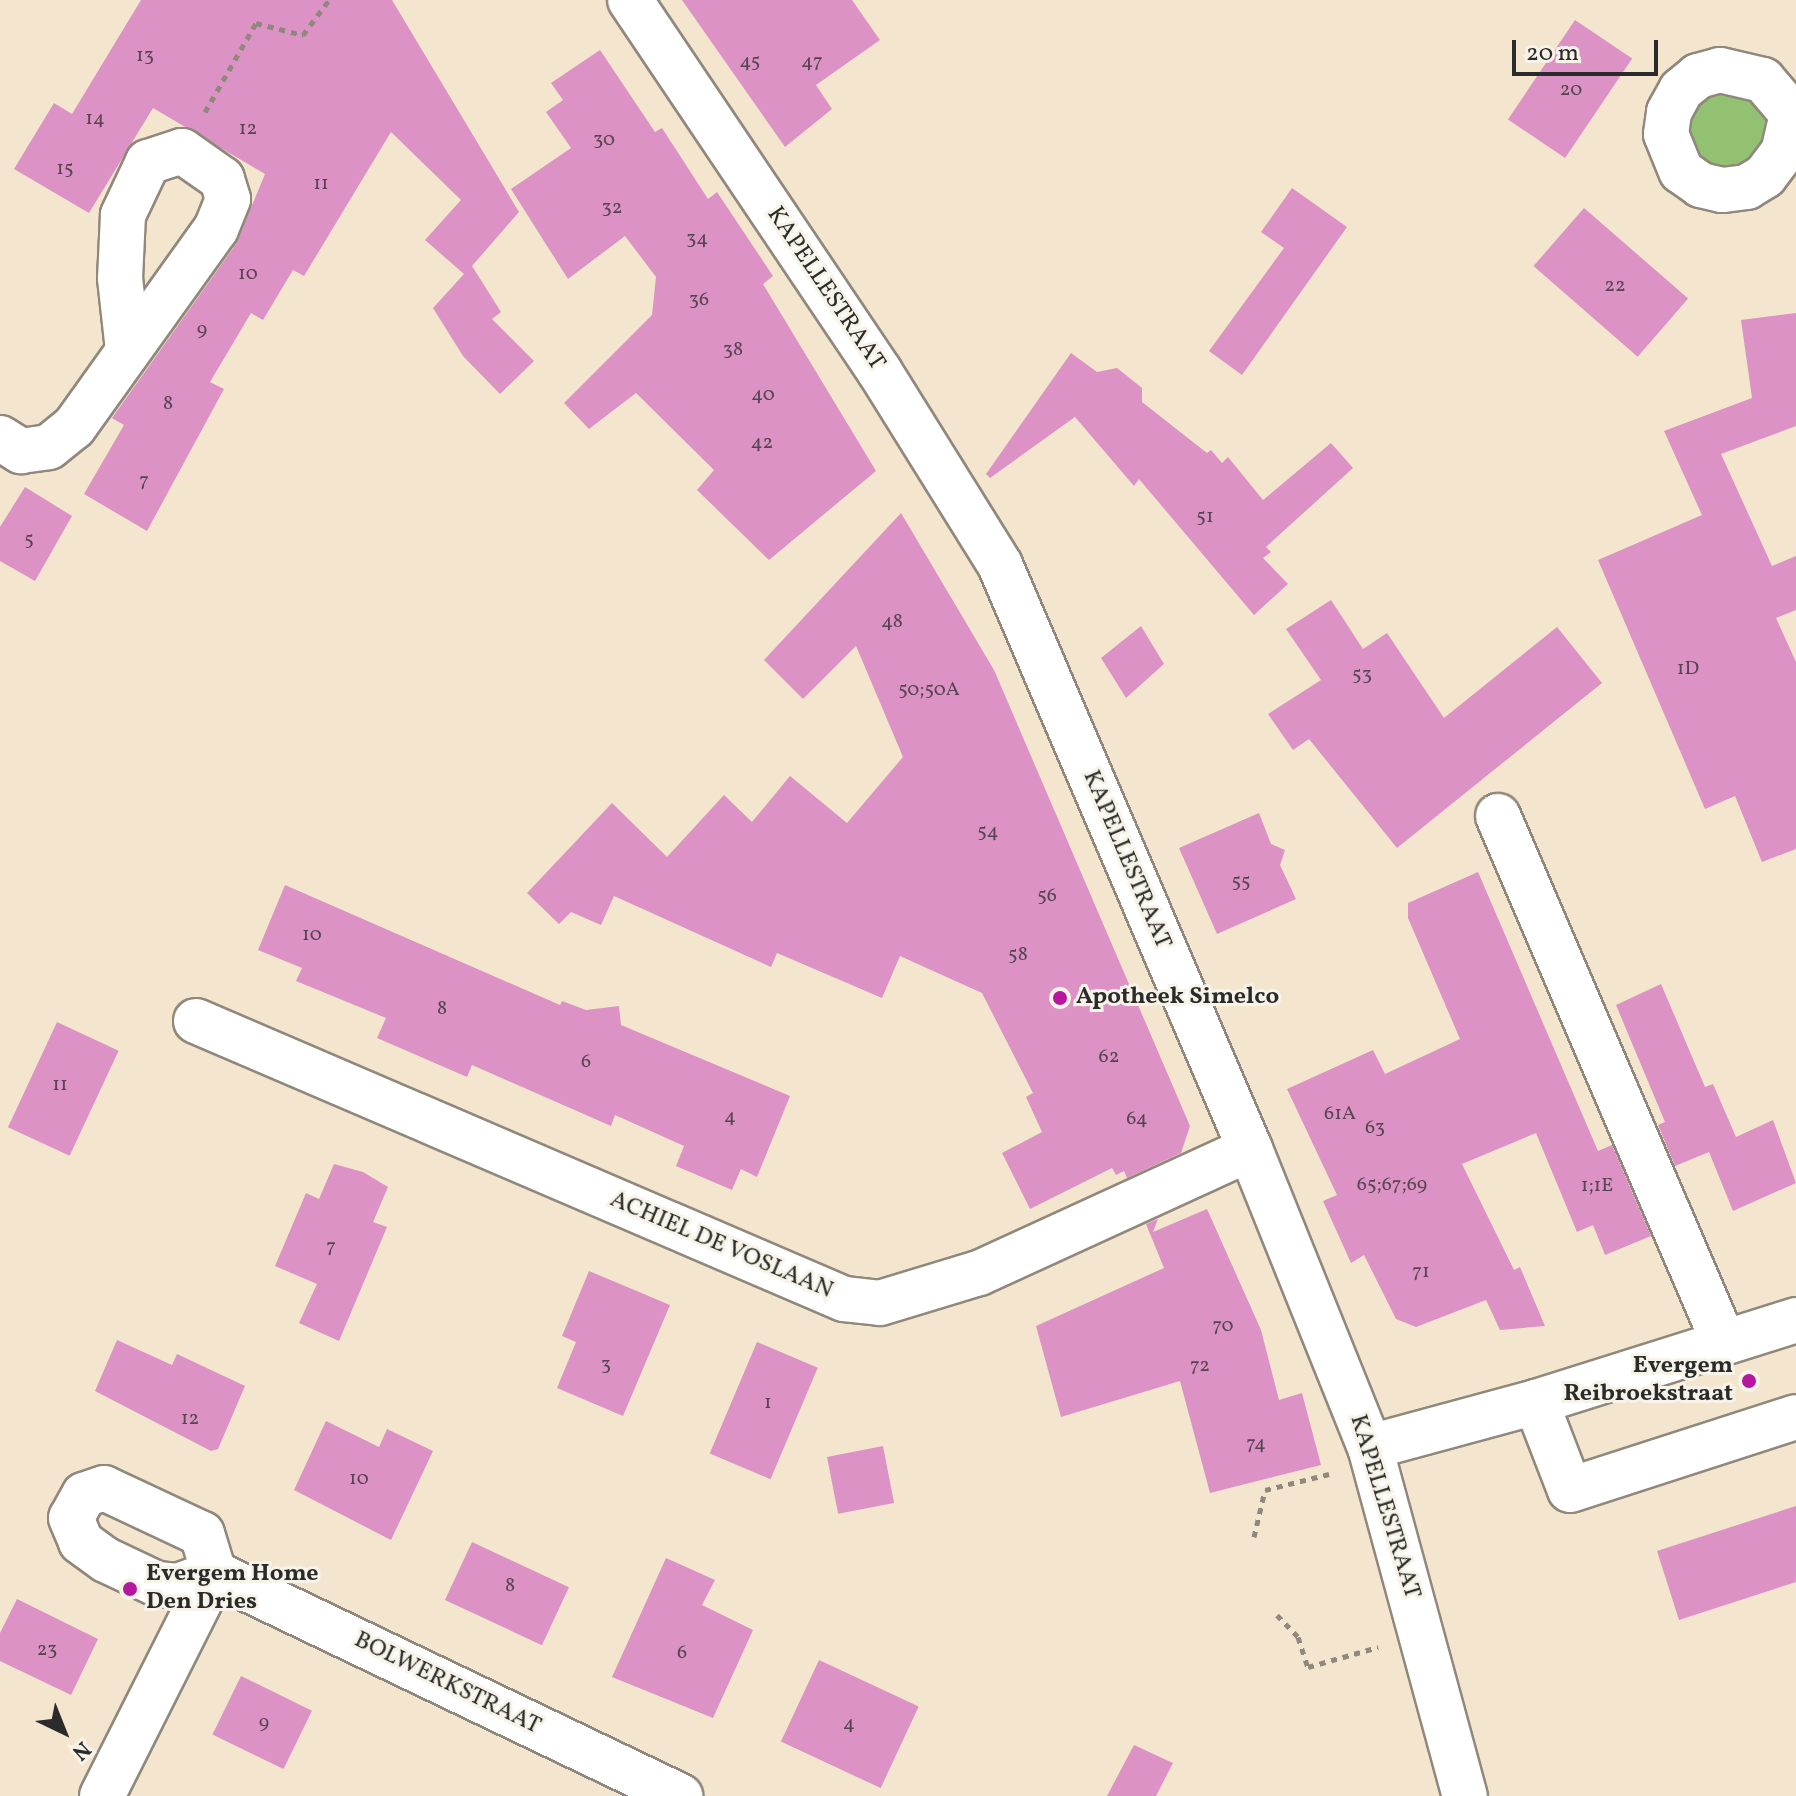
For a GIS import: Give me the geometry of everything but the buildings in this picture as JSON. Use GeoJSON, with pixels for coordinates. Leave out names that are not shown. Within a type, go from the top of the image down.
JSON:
{"type":"FeatureCollection","features":[{"type":"Feature","properties":{"kind":"street","name":"KAPELLESTRAAT"},"geometry":{"type":"LineString","coordinates":[[630,0],[880,372],[1000,565],[1250,1149],[1372,1455],[1465,1796]]}},
{"type":"Feature","properties":{"kind":"street"},"geometry":{"type":"LineString","coordinates":[[0,438],[21,451],[49,447],[74,427],[216,229],[228,199],[222,179],[182,151],[148,162],[123,215],[120,278],[128,350]]}},
{"type":"Feature","properties":{"kind":"street"},"geometry":{"type":"LineString","coordinates":[[1498,816],[1724,1343]]}},
{"type":"Feature","properties":{"kind":"street","name":"ACHIEL DE VOSLAAN"},"geometry":{"type":"LineString","coordinates":[[196,1021],[844,1299],[880,1303],[979,1273],[1250,1149]]}},
{"type":"Feature","properties":{"kind":"street"},"geometry":{"type":"LineString","coordinates":[[1372,1455],[1796,1320]]}},
{"type":"Feature","properties":{"kind":"street"},"geometry":{"type":"LineString","coordinates":[[1536,1402],[1570,1490],[1796,1417]]}},
{"type":"Feature","properties":{"kind":"street","name":"BOLWERKSTRAAT"},"geometry":{"type":"LineString","coordinates":[[102,1796],[214,1573],[680,1796]]}},
{"type":"Feature","properties":{"kind":"path"},"geometry":{"type":"LineString","coordinates":[[182,151],[256,23],[303,35],[325,2]]}},
{"type":"Feature","properties":{"kind":"path"},"geometry":{"type":"LineString","coordinates":[[1254,1537],[1265,1490],[1372,1455]]}},
{"type":"Feature","properties":{"kind":"path"},"geometry":{"type":"LineString","coordinates":[[1277,1615],[1298,1637],[1308,1667],[1422,1634]]}},
{"type":"Feature","properties":{"kind":"green space"},"geometry":{"type":"Polygon","coordinates":[[[1707,81],[1772,96],[1762,170],[1694,170],[1680,113],[1707,81]]]}},
{"type":"Feature","properties":{"kind":"place","name":"Apotheek Simelco"},"geometry":{"type":"Point","coordinates":[1060,998]}},
{"type":"Feature","properties":{"kind":"place","name":"Evergem Reibroekstraat"},"geometry":{"type":"Point","coordinates":[1749,1381]}},
{"type":"Feature","properties":{"kind":"place","name":"Evergem Home Den Dries"},"geometry":{"type":"Point","coordinates":[130,1589]}}]}
